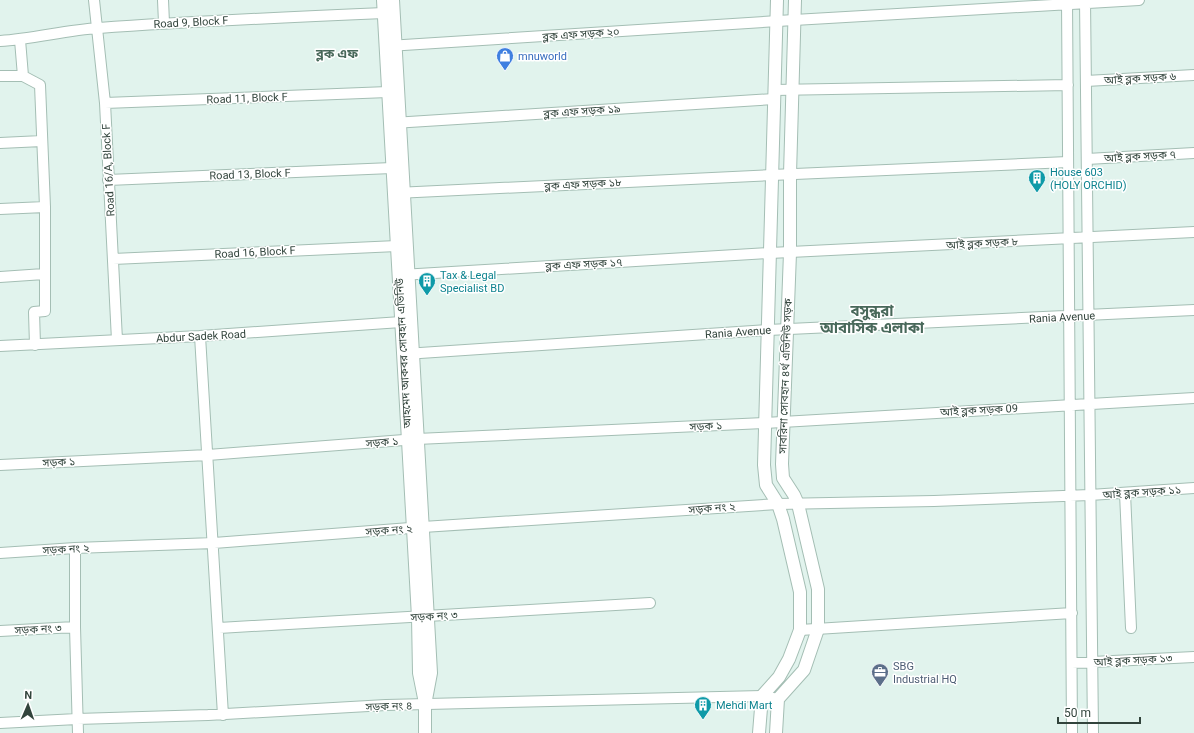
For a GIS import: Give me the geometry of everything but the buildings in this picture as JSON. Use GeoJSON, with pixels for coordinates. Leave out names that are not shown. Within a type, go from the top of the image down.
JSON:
{"type":"FeatureCollection","features":[{"type":"Feature","properties":{"kind":"street","name":"Road 16/A, Block F"},"geometry":{"type":"LineString","coordinates":[[94,0],[105,103],[117,340]]}},
{"type":"Feature","properties":{"kind":"street"},"geometry":{"type":"LineString","coordinates":[[163,0],[164,23]]}},
{"type":"Feature","properties":{"kind":"street","name":"আহমেদ আকবর সোবহান এভিনিউ"},"geometry":{"type":"LineString","coordinates":[[383,0],[391,46],[423,616],[419,674],[425,705],[426,733]]}},
{"type":"Feature","properties":{"kind":"street","name":"আহমেদ আকবর সোবহান এভিনিউ"},"geometry":{"type":"LineString","coordinates":[[393,0],[388,92],[395,122],[392,168],[399,193],[397,246],[404,275],[401,322],[408,353]]}},
{"type":"Feature","properties":{"kind":"street","name":"সাবরিনা সোবহান ৪র্থ এভিনিউ সড়ক"},"geometry":{"type":"LineString","coordinates":[[762,696],[779,677],[789,659],[800,630],[800,592],[784,519],[778,504],[766,485],[764,465],[777,0]]}},
{"type":"Feature","properties":{"kind":"street","name":"সাবরিনা সোবহান ৪র্থ এভিনিউ সড়ক"},"geometry":{"type":"LineString","coordinates":[[778,699],[804,670],[818,629],[818,589],[798,504],[783,478],[782,464],[790,253],[790,174],[795,0]]}},
{"type":"Feature","properties":{"kind":"street","name":"ব্লক এফ সড়ক ২০"},"geometry":{"type":"LineString","coordinates":[[391,46],[1067,2],[1140,0]]}},
{"type":"Feature","properties":{"kind":"street"},"geometry":{"type":"LineString","coordinates":[[1067,2],[1072,733]]}},
{"type":"Feature","properties":{"kind":"street"},"geometry":{"type":"LineString","coordinates":[[1085,2],[1093,733]]}},
{"type":"Feature","properties":{"kind":"street","name":"Road 9, Block F"},"geometry":{"type":"LineString","coordinates":[[0,41],[20,40],[96,28],[164,23],[384,12]]}},
{"type":"Feature","properties":{"kind":"street"},"geometry":{"type":"LineString","coordinates":[[20,40],[23,76]]}},
{"type":"Feature","properties":{"kind":"street","name":"আই ব্লক সড়ক ৬"},"geometry":{"type":"LineString","coordinates":[[1086,81],[1194,75]]}},
{"type":"Feature","properties":{"kind":"street"},"geometry":{"type":"LineString","coordinates":[[0,76],[23,76],[40,85],[45,206],[45,311],[34,312],[35,345]]}},
{"type":"Feature","properties":{"kind":"street","name":"ব্লক এফ সড়ক ১৯"},"geometry":{"type":"LineString","coordinates":[[395,122],[774,94],[792,90],[1068,85]]}},
{"type":"Feature","properties":{"kind":"street","name":"Road 11, Block F"},"geometry":{"type":"LineString","coordinates":[[105,103],[388,92]]}},
{"type":"Feature","properties":{"kind":"street"},"geometry":{"type":"LineString","coordinates":[[0,143],[42,141]]}},
{"type":"Feature","properties":{"kind":"street","name":"আই ব্লক সড়ক ৭"},"geometry":{"type":"LineString","coordinates":[[1087,159],[1194,152]]}},
{"type":"Feature","properties":{"kind":"street","name":"ব্লক এফ সড়ক ১৮"},"geometry":{"type":"LineString","coordinates":[[399,193],[1068,162]]}},
{"type":"Feature","properties":{"kind":"street","name":"Road 13, Block F"},"geometry":{"type":"LineString","coordinates":[[108,180],[392,168]]}},
{"type":"Feature","properties":{"kind":"street"},"geometry":{"type":"LineString","coordinates":[[0,209],[45,206]]}},
{"type":"Feature","properties":{"kind":"street","name":"আই ব্লক সড়ক ৮"},"geometry":{"type":"LineString","coordinates":[[770,253],[1194,232]]}},
{"type":"Feature","properties":{"kind":"street","name":"Road 16, Block F"},"geometry":{"type":"LineString","coordinates":[[113,259],[397,246]]}},
{"type":"Feature","properties":{"kind":"street","name":"ব্লক এফ সড়ক ১৭"},"geometry":{"type":"LineString","coordinates":[[404,275],[770,253]]}},
{"type":"Feature","properties":{"kind":"street"},"geometry":{"type":"LineString","coordinates":[[0,277],[44,274]]}},
{"type":"Feature","properties":{"kind":"street","name":"Rania Avenue"},"geometry":{"type":"LineString","coordinates":[[408,353],[768,330],[1194,310]]}},
{"type":"Feature","properties":{"kind":"street","name":"Abdur Sadek Road"},"geometry":{"type":"LineString","coordinates":[[0,346],[200,336],[401,322]]}},
{"type":"Feature","properties":{"kind":"street"},"geometry":{"type":"LineString","coordinates":[[200,336],[214,543],[223,715]]}},
{"type":"Feature","properties":{"kind":"street","name":"আই ব্লক সড়ক 09"},"geometry":{"type":"LineString","coordinates":[[765,423],[1070,404],[1194,398]]}},
{"type":"Feature","properties":{"kind":"street","name":"সড়ক ১"},"geometry":{"type":"LineString","coordinates":[[0,465],[208,455],[413,440],[765,423]]}},
{"type":"Feature","properties":{"kind":"street","name":"আই ব্লক সড়ক ১১"},"geometry":{"type":"LineString","coordinates":[[798,504],[1071,496],[1194,488]]}},
{"type":"Feature","properties":{"kind":"street"},"geometry":{"type":"LineString","coordinates":[[1125,493],[1131,628]]}},
{"type":"Feature","properties":{"kind":"street","name":"সড়ক নং ২"},"geometry":{"type":"LineString","coordinates":[[0,553],[75,548],[214,543],[418,528],[778,504],[798,504]]}},
{"type":"Feature","properties":{"kind":"street"},"geometry":{"type":"LineString","coordinates":[[75,548],[75,627],[78,733]]}},
{"type":"Feature","properties":{"kind":"street","name":"সড়ক নং ৩"},"geometry":{"type":"LineString","coordinates":[[218,628],[650,603]]}},
{"type":"Feature","properties":{"kind":"street"},"geometry":{"type":"LineString","coordinates":[[800,630],[1072,613]]}},
{"type":"Feature","properties":{"kind":"street","name":"সড়ক নং ৩"},"geometry":{"type":"LineString","coordinates":[[0,631],[75,627]]}},
{"type":"Feature","properties":{"kind":"street","name":"আই ব্লক সড়ক ১৩"},"geometry":{"type":"LineString","coordinates":[[1072,663],[1194,657]]}},
{"type":"Feature","properties":{"kind":"street"},"geometry":{"type":"LineString","coordinates":[[759,733],[762,696]]}},
{"type":"Feature","properties":{"kind":"street","name":"সড়ক নং ৪"},"geometry":{"type":"LineString","coordinates":[[0,723],[77,719],[223,715],[386,705],[762,696],[778,699]]}},
{"type":"Feature","properties":{"kind":"street"},"geometry":{"type":"LineString","coordinates":[[776,733],[778,699]]}},
{"type":"Feature","properties":{"kind":"place","name":"mnuworld"},"geometry":{"type":"Point","coordinates":[505,71]}},
{"type":"Feature","properties":{"kind":"place","name":"House 603 (HOLY ORCHID)"},"geometry":{"type":"Point","coordinates":[1037,193]}},
{"type":"Feature","properties":{"kind":"place","name":"Tax & Legal Specialist BD"},"geometry":{"type":"Point","coordinates":[427,296]}},
{"type":"Feature","properties":{"kind":"place","name":"SBG Industrial HQ"},"geometry":{"type":"Point","coordinates":[880,687]}},
{"type":"Feature","properties":{"kind":"place","name":"Mehdi Mart"},"geometry":{"type":"Point","coordinates":[703,720]}},
{"type":"Feature","properties":{"kind":"district","name":"ব্লক এফ"},"geometry":{"type":"Point","coordinates":[337,53]}},
{"type":"Feature","properties":{"kind":"district","name":"বসুন্ধরা আবাসিক এলাকা"},"geometry":{"type":"Point","coordinates":[872,320]}}]}
